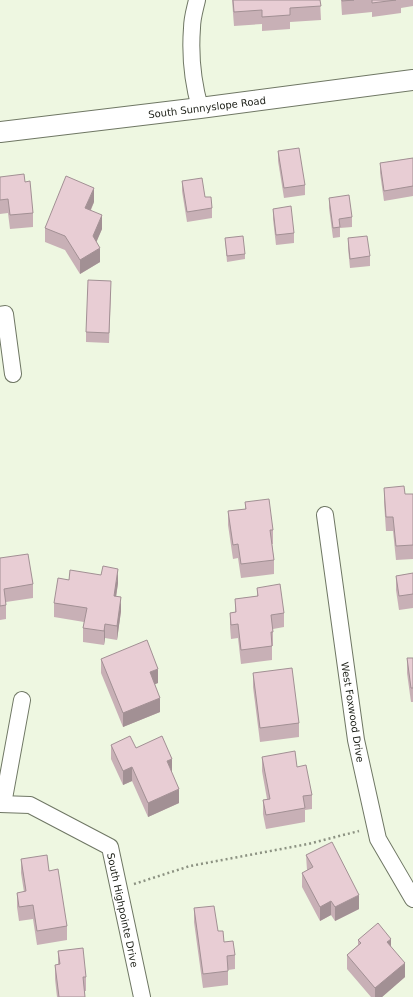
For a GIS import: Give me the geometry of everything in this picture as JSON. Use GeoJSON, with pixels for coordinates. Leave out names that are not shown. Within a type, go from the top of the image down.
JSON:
{"type":"FeatureCollection","features":[{"type":"Feature","properties":{"kind":"street"},"geometry":{"type":"LineString","coordinates":[[197,0],[192,27],[192,53],[195,90],[200,108]]}},
{"type":"Feature","properties":{"kind":"street","name":"South Sunnyslope Road"},"geometry":{"type":"LineString","coordinates":[[0,132],[413,80]]}},
{"type":"Feature","properties":{"kind":"street"},"geometry":{"type":"LineString","coordinates":[[0,315],[5,314],[13,374]]}},
{"type":"Feature","properties":{"kind":"street","name":"West Foxwood Drive"},"geometry":{"type":"LineString","coordinates":[[324,515],[356,740],[375,827],[378,839],[413,899]]}},
{"type":"Feature","properties":{"kind":"street"},"geometry":{"type":"LineString","coordinates":[[1,804],[22,700]]}},
{"type":"Feature","properties":{"kind":"street","name":"South Highpointe Drive"},"geometry":{"type":"LineString","coordinates":[[1,804],[30,805],[110,847],[142,997]]}},
{"type":"Feature","properties":{"kind":"path"},"geometry":{"type":"LineString","coordinates":[[119,889],[190,866],[308,844],[375,827]]}},
{"type":"Feature","properties":{"kind":"building"},"geometry":{"type":"Polygon","coordinates":[[[233,0],[320,0],[321,6],[290,8],[290,15],[262,17],[262,10],[234,12],[233,0]]]}},
{"type":"Feature","properties":{"kind":"building"},"geometry":{"type":"Polygon","coordinates":[[[372,0],[396,0],[372,3],[372,0]]]}},
{"type":"Feature","properties":{"kind":"building"},"geometry":{"type":"Polygon","coordinates":[[[299,148],[305,185],[284,188],[278,151],[299,148]]]}},
{"type":"Feature","properties":{"kind":"building"},"geometry":{"type":"Polygon","coordinates":[[[413,158],[413,186],[384,191],[380,163],[413,158]]]}},
{"type":"Feature","properties":{"kind":"building"},"geometry":{"type":"Polygon","coordinates":[[[24,174],[25,182],[30,181],[33,213],[10,215],[8,199],[0,200],[0,177],[24,174]]]}},
{"type":"Feature","properties":{"kind":"building"},"geometry":{"type":"Polygon","coordinates":[[[66,176],[94,188],[85,208],[102,215],[93,236],[100,248],[80,260],[65,236],[45,228],[66,176]]]}},
{"type":"Feature","properties":{"kind":"building"},"geometry":{"type":"Polygon","coordinates":[[[202,178],[205,197],[211,197],[212,208],[187,212],[182,181],[202,178]]]}},
{"type":"Feature","properties":{"kind":"building"},"geometry":{"type":"Polygon","coordinates":[[[349,195],[352,217],[339,219],[340,227],[333,228],[329,198],[349,195]]]}},
{"type":"Feature","properties":{"kind":"building"},"geometry":{"type":"Polygon","coordinates":[[[291,206],[294,233],[276,235],[273,209],[291,206]]]}},
{"type":"Feature","properties":{"kind":"building"},"geometry":{"type":"Polygon","coordinates":[[[243,236],[245,254],[227,256],[225,238],[243,236]]]}},
{"type":"Feature","properties":{"kind":"building"},"geometry":{"type":"Polygon","coordinates":[[[367,236],[370,256],[350,259],[348,238],[367,236]]]}},
{"type":"Feature","properties":{"kind":"building"},"geometry":{"type":"Polygon","coordinates":[[[88,280],[111,281],[109,333],[86,332],[88,280]]]}},
{"type":"Feature","properties":{"kind":"building"},"geometry":{"type":"Polygon","coordinates":[[[404,486],[405,494],[413,494],[413,545],[396,546],[393,517],[386,517],[384,488],[404,486]]]}},
{"type":"Feature","properties":{"kind":"building"},"geometry":{"type":"Polygon","coordinates":[[[269,499],[273,530],[270,530],[274,560],[241,564],[238,544],[233,545],[228,511],[246,509],[245,502],[269,499]]]}},
{"type":"Feature","properties":{"kind":"building"},"geometry":{"type":"Polygon","coordinates":[[[28,554],[33,584],[4,589],[6,605],[0,606],[0,558],[28,554]]]}},
{"type":"Feature","properties":{"kind":"building"},"geometry":{"type":"Polygon","coordinates":[[[103,566],[118,569],[114,596],[121,597],[117,626],[105,624],[104,631],[83,628],[87,608],[54,603],[58,578],[69,580],[70,570],[101,575],[103,566]]]}},
{"type":"Feature","properties":{"kind":"building"},"geometry":{"type":"Polygon","coordinates":[[[413,573],[413,594],[399,596],[396,576],[413,573]]]}},
{"type":"Feature","properties":{"kind":"building"},"geometry":{"type":"Polygon","coordinates":[[[280,584],[284,613],[271,615],[273,632],[271,632],[272,646],[241,650],[238,624],[231,625],[230,613],[236,612],[235,599],[258,596],[257,588],[280,584]]]}},
{"type":"Feature","properties":{"kind":"building"},"geometry":{"type":"Polygon","coordinates":[[[147,640],[158,669],[150,672],[160,698],[123,713],[101,659],[147,640]]]}},
{"type":"Feature","properties":{"kind":"building"},"geometry":{"type":"Polygon","coordinates":[[[407,658],[413,658],[413,688],[411,688],[407,658]]]}},
{"type":"Feature","properties":{"kind":"building"},"geometry":{"type":"Polygon","coordinates":[[[292,668],[299,723],[260,728],[253,673],[292,668]]]}},
{"type":"Feature","properties":{"kind":"building"},"geometry":{"type":"Polygon","coordinates":[[[130,736],[136,748],[162,736],[172,759],[167,761],[179,789],[148,803],[132,767],[123,771],[111,745],[130,736]]]}},
{"type":"Feature","properties":{"kind":"building"},"geometry":{"type":"Polygon","coordinates":[[[295,751],[297,767],[306,765],[312,795],[303,796],[305,808],[266,815],[263,800],[270,799],[262,757],[295,751]]]}},
{"type":"Feature","properties":{"kind":"building"},"geometry":{"type":"Polygon","coordinates":[[[332,842],[359,895],[335,907],[331,901],[320,907],[302,873],[313,867],[306,855],[332,842]]]}},
{"type":"Feature","properties":{"kind":"building"},"geometry":{"type":"Polygon","coordinates":[[[47,855],[49,871],[58,869],[67,926],[37,931],[33,905],[19,907],[17,893],[26,891],[21,859],[47,855]]]}},
{"type":"Feature","properties":{"kind":"building"},"geometry":{"type":"Polygon","coordinates":[[[214,906],[218,931],[223,931],[224,942],[233,941],[235,955],[227,956],[228,971],[203,974],[194,908],[214,906]]]}},
{"type":"Feature","properties":{"kind":"building"},"geometry":{"type":"Polygon","coordinates":[[[378,923],[391,939],[387,942],[405,963],[375,988],[347,955],[361,943],[358,940],[378,923]]]}},
{"type":"Feature","properties":{"kind":"building"},"geometry":{"type":"Polygon","coordinates":[[[83,948],[86,977],[83,977],[85,997],[59,997],[55,965],[60,964],[58,951],[83,948]]]}}]}
